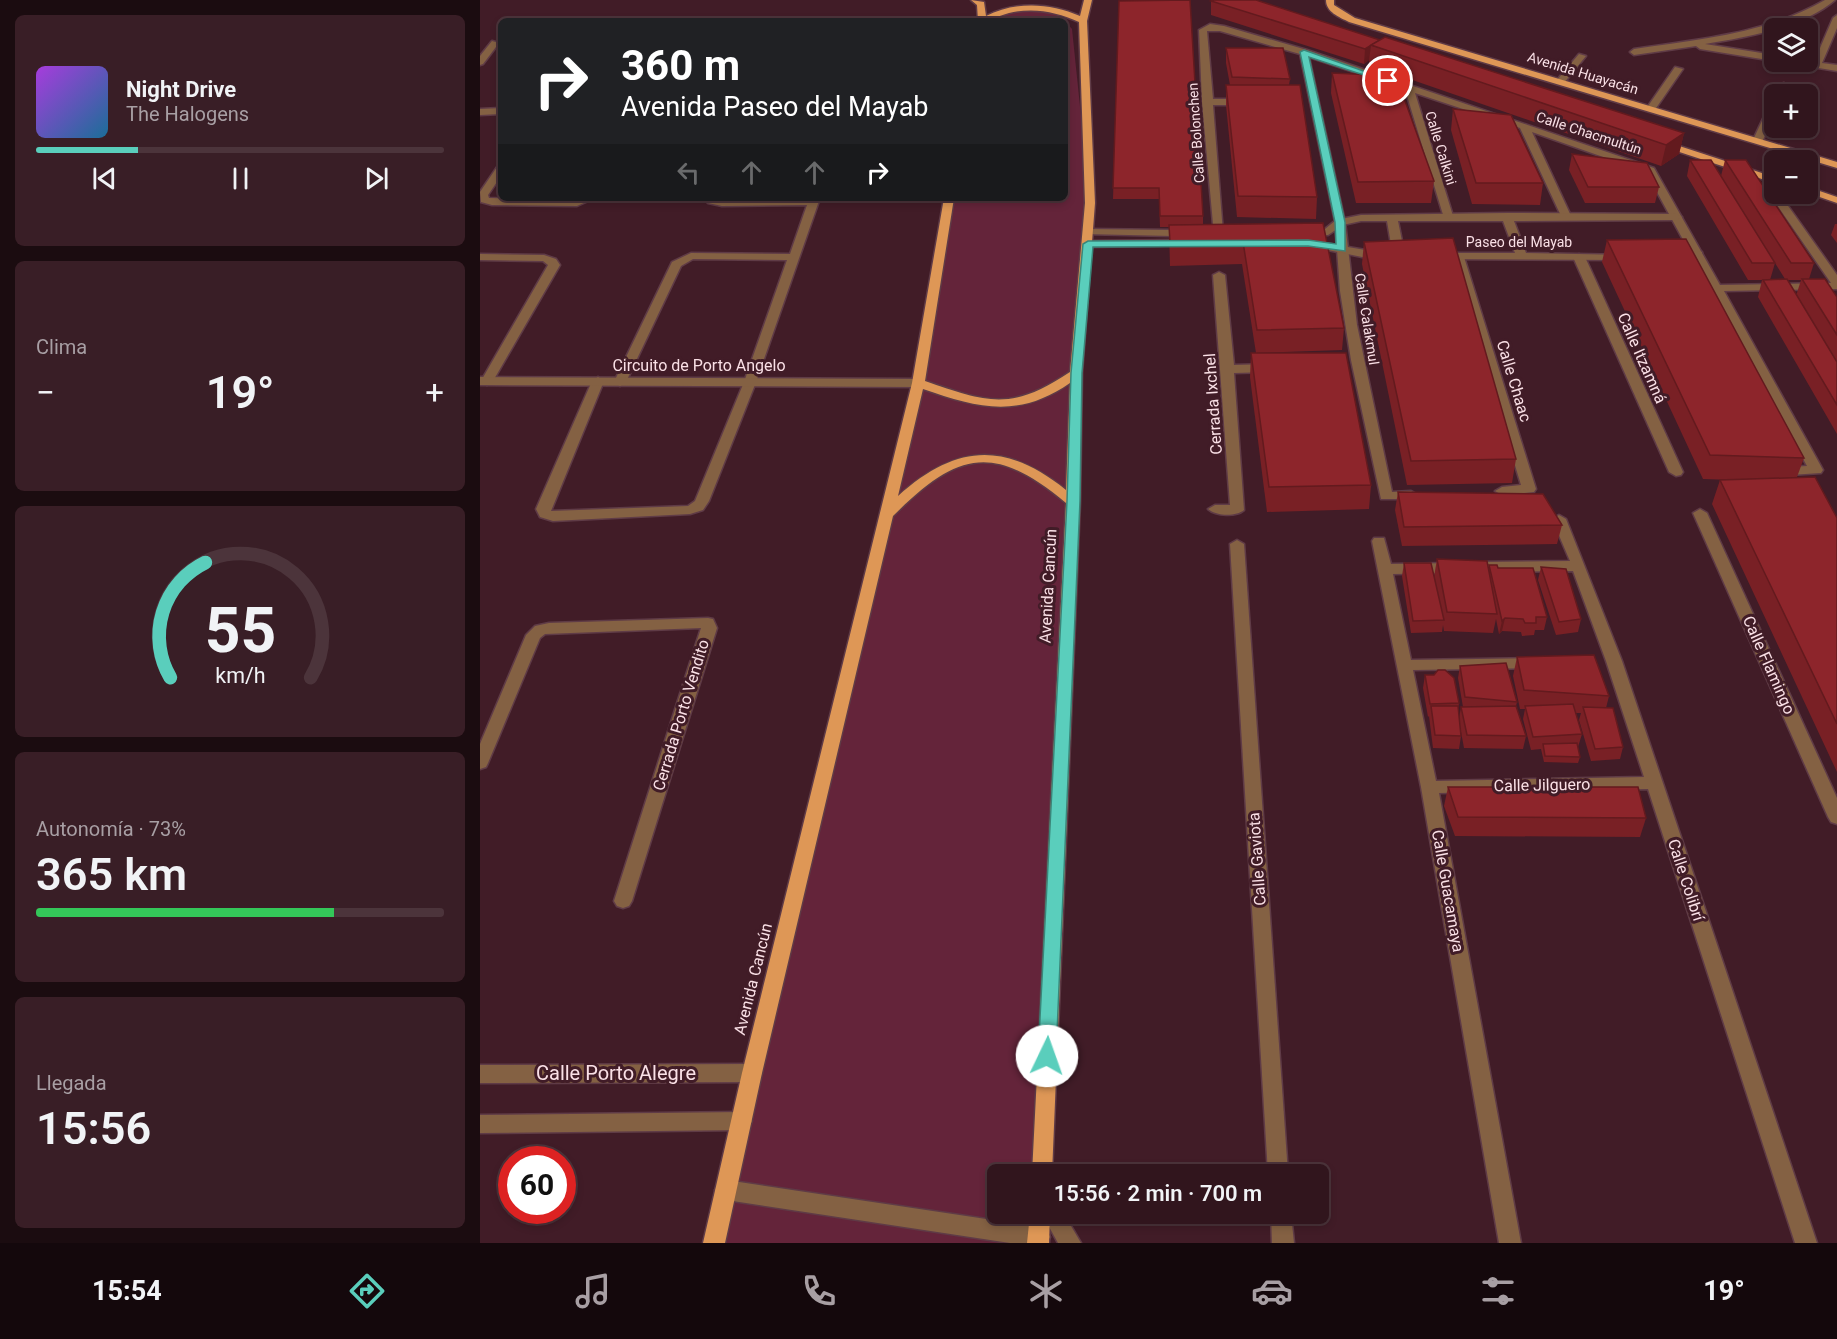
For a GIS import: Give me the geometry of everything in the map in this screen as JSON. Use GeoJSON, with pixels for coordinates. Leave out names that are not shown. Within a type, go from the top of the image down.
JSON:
{"type":"FeatureCollection","features":[{"type":"Feature","properties":{"kind":"main road"},"geometry":{"type":"LineString","coordinates":[[975,0],[981,4],[982,18]]}},
{"type":"Feature","properties":{"kind":"main road","name":"Avenida Cancún"},"geometry":{"type":"LineString","coordinates":[[1042,1164],[1073,501],[1076,373],[1090,202],[1083,21],[1088,0]]}},
{"type":"Feature","properties":{"kind":"main road","name":"Avenida Huayacán"},"geometry":{"type":"LineString","coordinates":[[1330,0],[1330,6],[1339,14],[1352,20],[1837,165]]}},
{"type":"Feature","properties":{"kind":"main road"},"geometry":{"type":"LineString","coordinates":[[988,18],[1000,12],[1032,8],[1064,12],[1083,21]]}},
{"type":"Feature","properties":{"kind":"main road"},"geometry":{"type":"LineString","coordinates":[[1419,48],[1447,48]]}},
{"type":"Feature","properties":{"kind":"main road"},"geometry":{"type":"LineString","coordinates":[[1646,138],[1764,177]]}},
{"type":"Feature","properties":{"kind":"main road"},"geometry":{"type":"LineString","coordinates":[[1818,193],[1837,200]]}},
{"type":"Feature","properties":{"kind":"main road","name":"Avenida Cancún"},"geometry":{"type":"LineString","coordinates":[[714,1243],[752,1073],[918,383],[948,201]]}},
{"type":"Feature","properties":{"kind":"main road"},"geometry":{"type":"LineString","coordinates":[[918,383],[969,401],[1004,404],[1040,395],[1057,387],[1076,373]]}},
{"type":"Feature","properties":{"kind":"main road"},"geometry":{"type":"LineString","coordinates":[[887,513],[922,480],[960,463],[977,460],[1014,463],[1050,484],[1073,501]]}},
{"type":"Feature","properties":{"kind":"main road"},"geometry":{"type":"LineString","coordinates":[[1038,1240],[1039,1224]]}},
{"type":"Feature","properties":{"kind":"street"},"geometry":{"type":"LineString","coordinates":[[1634,52],[1752,33],[1816,10],[1833,1]]}},
{"type":"Feature","properties":{"kind":"street"},"geometry":{"type":"LineString","coordinates":[[1818,63],[1837,18]]}},
{"type":"Feature","properties":{"kind":"street","name":"Calle Chacmultún"},"geometry":{"type":"LineString","coordinates":[[1203,30],[1210,27],[1221,28],[1304,52],[1646,168],[1698,254],[1816,470],[1790,471]]}},
{"type":"Feature","properties":{"kind":"street","name":"Calle Bolonchen"},"geometry":{"type":"LineString","coordinates":[[1088,238],[1213,237],[1203,30]]}},
{"type":"Feature","properties":{"kind":"street"},"geometry":{"type":"LineString","coordinates":[[480,44],[498,43]]}},
{"type":"Feature","properties":{"kind":"street"},"geometry":{"type":"LineString","coordinates":[[480,62],[498,43]]}},
{"type":"Feature","properties":{"kind":"street"},"geometry":{"type":"LineString","coordinates":[[1685,44],[1764,56]]}},
{"type":"Feature","properties":{"kind":"street","name":"Calle Calakmul"},"geometry":{"type":"LineString","coordinates":[[1304,52],[1308,102],[1340,222],[1353,368],[1386,496],[1411,495]]}},
{"type":"Feature","properties":{"kind":"street"},"geometry":{"type":"LineString","coordinates":[[1560,82],[1582,56]]}},
{"type":"Feature","properties":{"kind":"street"},"geometry":{"type":"LineString","coordinates":[[1818,65],[1837,68]]}},
{"type":"Feature","properties":{"kind":"street"},"geometry":{"type":"LineString","coordinates":[[1651,109],[1678,69]]}},
{"type":"Feature","properties":{"kind":"street","name":"Calle Calkini"},"geometry":{"type":"LineString","coordinates":[[1409,88],[1448,216]]}},
{"type":"Feature","properties":{"kind":"street"},"geometry":{"type":"LineString","coordinates":[[1207,102],[1254,102]]}},
{"type":"Feature","properties":{"kind":"street"},"geometry":{"type":"LineString","coordinates":[[480,112],[498,111]]}},
{"type":"Feature","properties":{"kind":"street"},"geometry":{"type":"LineString","coordinates":[[1758,140],[1764,127]]}},
{"type":"Feature","properties":{"kind":"street"},"geometry":{"type":"LineString","coordinates":[[1526,128],[1566,216]]}},
{"type":"Feature","properties":{"kind":"street"},"geometry":{"type":"LineString","coordinates":[[498,174],[483,195],[485,200],[577,203],[584,201]]}},
{"type":"Feature","properties":{"kind":"street"},"geometry":{"type":"LineString","coordinates":[[712,201],[722,203],[783,201]]}},
{"type":"Feature","properties":{"kind":"street"},"geometry":{"type":"LineString","coordinates":[[598,381],[543,509],[545,514],[553,517],[690,510],[698,507],[750,382],[796,257],[814,201]]}},
{"type":"Feature","properties":{"kind":"street"},"geometry":{"type":"LineString","coordinates":[[1782,205],[1837,285]]}},
{"type":"Feature","properties":{"kind":"street"},"geometry":{"type":"LineString","coordinates":[[1507,216],[1522,257]]}},
{"type":"Feature","properties":{"kind":"street"},"geometry":{"type":"LineString","coordinates":[[1392,217],[1411,256]]}},
{"type":"Feature","properties":{"kind":"street","name":"Paseo del Mayab"},"geometry":{"type":"LineString","coordinates":[[1632,257],[1362,256],[1325,244],[1296,238],[1328,231],[1350,218],[1677,217]]}},
{"type":"Feature","properties":{"kind":"street"},"geometry":{"type":"LineString","coordinates":[[1665,255],[1698,254]]}},
{"type":"Feature","properties":{"kind":"street"},"geometry":{"type":"LineString","coordinates":[[620,382],[676,264],[681,259],[691,256],[796,257]]}},
{"type":"Feature","properties":{"kind":"street","name":"Calle Chaac"},"geometry":{"type":"LineString","coordinates":[[1458,256],[1529,489],[1502,491]]}},
{"type":"Feature","properties":{"kind":"street","name":"Calle Itzamná"},"geometry":{"type":"LineString","coordinates":[[1579,257],[1676,472]]}},
{"type":"Feature","properties":{"kind":"street"},"geometry":{"type":"LineString","coordinates":[[480,258],[544,258],[552,261],[554,266],[484,381]]}},
{"type":"Feature","properties":{"kind":"street","name":"Cerrada Ixchel"},"geometry":{"type":"LineString","coordinates":[[1215,509],[1237,510],[1219,275]]}},
{"type":"Feature","properties":{"kind":"street"},"geometry":{"type":"LineString","coordinates":[[1716,288],[1837,285]]}},
{"type":"Feature","properties":{"kind":"street"},"geometry":{"type":"LineString","coordinates":[[1228,369],[1288,368]]}},
{"type":"Feature","properties":{"kind":"street","name":"Circuito de Porto Angelo"},"geometry":{"type":"LineString","coordinates":[[484,381],[918,383]]}},
{"type":"Feature","properties":{"kind":"street","name":"Calle Flamingo"},"geometry":{"type":"LineString","coordinates":[[1701,513],[1837,817]]}},
{"type":"Feature","properties":{"kind":"street","name":"Calle Colibrí"},"geometry":{"type":"LineString","coordinates":[[1560,519],[1580,566],[1608,661],[1654,783],[1806,1243]]}},
{"type":"Feature","properties":{"kind":"street","name":"Calle Guacamaya"},"geometry":{"type":"LineString","coordinates":[[1379,541],[1429,787],[1510,1243]]}},
{"type":"Feature","properties":{"kind":"street","name":"Calle Gaviota"},"geometry":{"type":"LineString","coordinates":[[1237,544],[1277,1164]]}},
{"type":"Feature","properties":{"kind":"street"},"geometry":{"type":"LineString","coordinates":[[1386,569],[1580,566]]}},
{"type":"Feature","properties":{"kind":"street","name":"Cerrada Porto Vendito"},"geometry":{"type":"LineString","coordinates":[[480,763],[534,635],[540,630],[708,623],[709,628],[623,901]]}},
{"type":"Feature","properties":{"kind":"street"},"geometry":{"type":"LineString","coordinates":[[1406,665],[1556,662]]}},
{"type":"Feature","properties":{"kind":"street","name":"Calle Jilguero"},"geometry":{"type":"LineString","coordinates":[[1429,787],[1654,783]]}},
{"type":"Feature","properties":{"kind":"street","name":"Calle Porto Alegre"},"geometry":{"type":"LineString","coordinates":[[480,1074],[752,1073]]}},
{"type":"Feature","properties":{"kind":"street"},"geometry":{"type":"LineString","coordinates":[[480,1124],[742,1121]]}},
{"type":"Feature","properties":{"kind":"street"},"geometry":{"type":"LineString","coordinates":[[726,1190],[1038,1240]]}},
{"type":"Feature","properties":{"kind":"street"},"geometry":{"type":"LineString","coordinates":[[1058,1224],[1070,1243]]}},
{"type":"Feature","properties":{"kind":"street"},"geometry":{"type":"LineString","coordinates":[[1282,1224],[1283,1243]]}},
{"type":"Feature","properties":{"kind":"shaded area"},"geometry":{"type":"Polygon","coordinates":[[[1018,8],[1053,9],[1062,18],[990,18],[1018,8]]]}},
{"type":"Feature","properties":{"kind":"shaded area"},"geometry":{"type":"Polygon","coordinates":[[[1068,24],[1072,29],[1090,203],[1042,1164],[987,1164],[987,1224],[1039,1224],[1038,1243],[720,1243],[922,360],[948,201],[1068,201],[1068,24]]]}},
{"type":"Feature","properties":{"kind":"building"},"geometry":{"type":"Polygon","coordinates":[[[1190,0],[1203,216],[1160,216],[1159,188],[1113,188],[1119,1],[1190,0]]]}},
{"type":"Feature","properties":{"kind":"building"},"geometry":{"type":"Polygon","coordinates":[[[1256,0],[1380,40],[1365,49],[1211,1],[1256,0]]]}},
{"type":"Feature","properties":{"kind":"building"},"geometry":{"type":"Polygon","coordinates":[[[1385,37],[1684,133],[1666,145],[1371,45],[1385,37]]]}},
{"type":"Feature","properties":{"kind":"building"},"geometry":{"type":"Polygon","coordinates":[[[1226,48],[1283,48],[1290,79],[1232,77],[1226,48]]]}},
{"type":"Feature","properties":{"kind":"building"},"geometry":{"type":"Polygon","coordinates":[[[1332,73],[1396,76],[1434,181],[1358,182],[1332,73]]]}},
{"type":"Feature","properties":{"kind":"building"},"geometry":{"type":"Polygon","coordinates":[[[1226,85],[1300,85],[1317,197],[1238,196],[1226,85]]]}},
{"type":"Feature","properties":{"kind":"building"},"geometry":{"type":"Polygon","coordinates":[[[1453,109],[1511,115],[1543,183],[1476,183],[1453,109]]]}},
{"type":"Feature","properties":{"kind":"building"},"geometry":{"type":"Polygon","coordinates":[[[1572,154],[1647,163],[1659,187],[1588,187],[1572,154]]]}},
{"type":"Feature","properties":{"kind":"building"},"geometry":{"type":"Polygon","coordinates":[[[1690,160],[1711,160],[1775,263],[1752,263],[1690,160]]]}},
{"type":"Feature","properties":{"kind":"building"},"geometry":{"type":"Polygon","coordinates":[[[1725,160],[1746,160],[1764,187],[1764,204],[1775,204],[1814,263],[1791,263],[1725,160]]]}},
{"type":"Feature","properties":{"kind":"building"},"geometry":{"type":"Polygon","coordinates":[[[1323,223],[1344,328],[1257,330],[1243,242],[1170,243],[1169,225],[1323,223]]]}},
{"type":"Feature","properties":{"kind":"building"},"geometry":{"type":"Polygon","coordinates":[[[1453,238],[1516,459],[1411,461],[1364,242],[1453,238]]]}},
{"type":"Feature","properties":{"kind":"building"},"geometry":{"type":"Polygon","coordinates":[[[1686,239],[1804,458],[1710,455],[1607,240],[1686,239]]]}},
{"type":"Feature","properties":{"kind":"building"},"geometry":{"type":"Polygon","coordinates":[[[1787,279],[1837,362],[1837,405],[1763,280],[1787,279]]]}},
{"type":"Feature","properties":{"kind":"building"},"geometry":{"type":"Polygon","coordinates":[[[1802,279],[1825,279],[1837,297],[1837,335],[1802,279]]]}},
{"type":"Feature","properties":{"kind":"building"},"geometry":{"type":"Polygon","coordinates":[[[1251,353],[1346,353],[1371,485],[1269,487],[1251,353]]]}},
{"type":"Feature","properties":{"kind":"building"},"geometry":{"type":"Polygon","coordinates":[[[1815,477],[1837,518],[1837,724],[1720,480],[1815,477]]]}},
{"type":"Feature","properties":{"kind":"building"},"geometry":{"type":"Polygon","coordinates":[[[1398,492],[1543,494],[1562,525],[1404,527],[1398,492]]]}},
{"type":"Feature","properties":{"kind":"building"},"geometry":{"type":"Polygon","coordinates":[[[1437,559],[1487,561],[1497,614],[1447,612],[1437,559]]]}},
{"type":"Feature","properties":{"kind":"building"},"geometry":{"type":"Polygon","coordinates":[[[1404,563],[1431,563],[1444,620],[1413,621],[1404,563]]]}},
{"type":"Feature","properties":{"kind":"building"},"geometry":{"type":"Polygon","coordinates":[[[1489,565],[1497,565],[1498,568],[1533,568],[1547,617],[1536,617],[1536,623],[1525,623],[1523,619],[1505,618],[1502,621],[1489,565]]]}},
{"type":"Feature","properties":{"kind":"building"},"geometry":{"type":"Polygon","coordinates":[[[1541,567],[1566,569],[1581,619],[1559,622],[1541,567]]]}},
{"type":"Feature","properties":{"kind":"building"},"geometry":{"type":"Polygon","coordinates":[[[1594,655],[1609,696],[1524,690],[1517,657],[1594,655]]]}},
{"type":"Feature","properties":{"kind":"building"},"geometry":{"type":"Polygon","coordinates":[[[1506,663],[1517,702],[1465,697],[1460,666],[1506,663]]]}},
{"type":"Feature","properties":{"kind":"building"},"geometry":{"type":"Polygon","coordinates":[[[1438,670],[1445,670],[1454,678],[1459,703],[1430,704],[1425,675],[1434,675],[1438,670]]]}},
{"type":"Feature","properties":{"kind":"building"},"geometry":{"type":"Polygon","coordinates":[[[1573,704],[1582,734],[1533,737],[1525,706],[1573,704]]]}},
{"type":"Feature","properties":{"kind":"building"},"geometry":{"type":"Polygon","coordinates":[[[1431,706],[1458,706],[1461,736],[1435,735],[1431,706]]]}},
{"type":"Feature","properties":{"kind":"building"},"geometry":{"type":"Polygon","coordinates":[[[1516,706],[1526,736],[1467,735],[1461,707],[1516,706]]]}},
{"type":"Feature","properties":{"kind":"building"},"geometry":{"type":"Polygon","coordinates":[[[1583,707],[1613,708],[1623,747],[1595,749],[1583,707]]]}},
{"type":"Feature","properties":{"kind":"building"},"geometry":{"type":"Polygon","coordinates":[[[1577,743],[1580,757],[1545,756],[1543,744],[1577,743]]]}},
{"type":"Feature","properties":{"kind":"building"},"geometry":{"type":"Polygon","coordinates":[[[1448,787],[1638,787],[1646,818],[1458,817],[1448,787]]]}},
{"type":"Feature","properties":{"kind":"route"},"geometry":{"type":"LineString","coordinates":[[1047,1056],[1073,501],[1076,373],[1088,244],[1308,243],[1325,244],[1341,249],[1340,222],[1304,52],[1388,81]]}}]}
